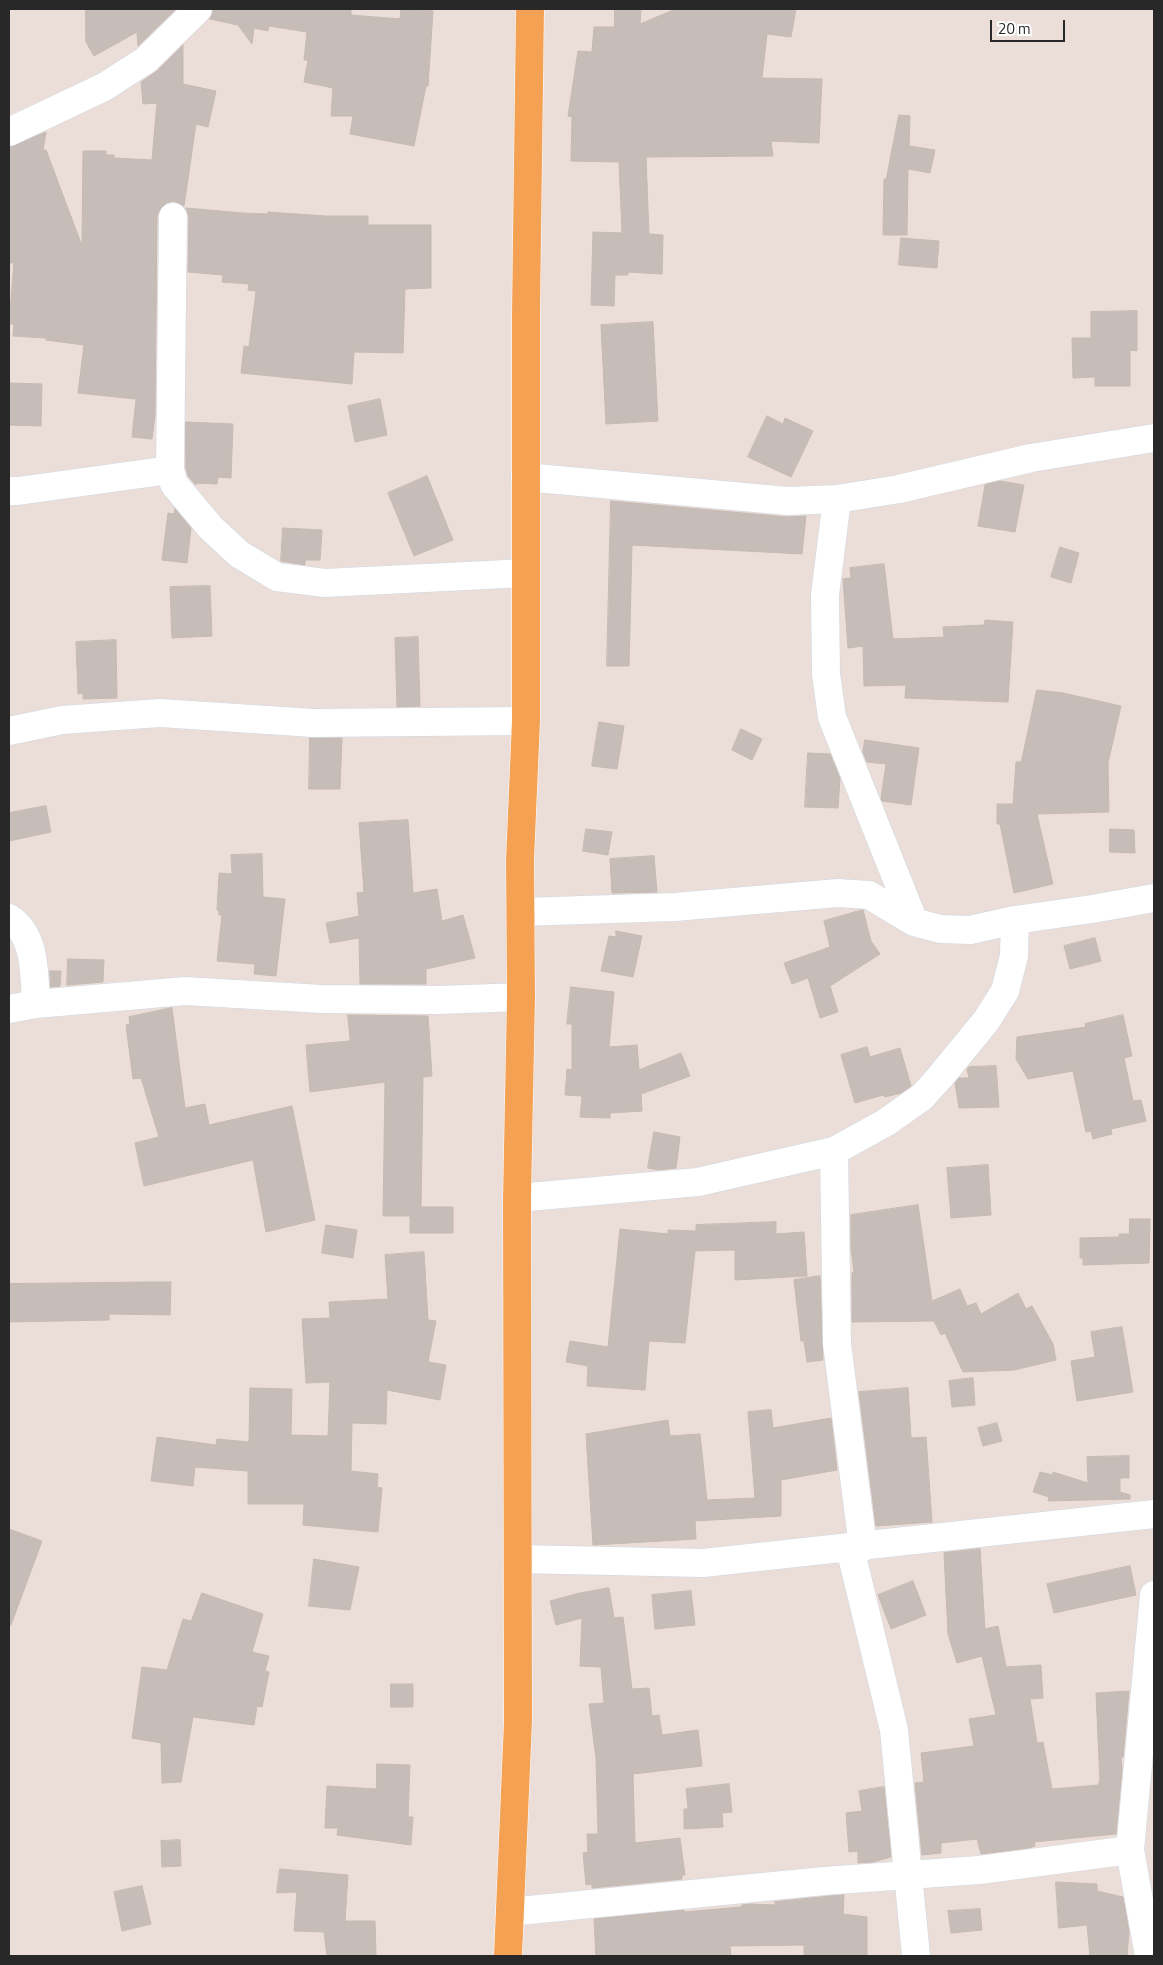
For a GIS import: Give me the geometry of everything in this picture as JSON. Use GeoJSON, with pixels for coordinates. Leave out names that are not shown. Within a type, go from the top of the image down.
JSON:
{"type":"FeatureCollection","features":[{"type":"Feature","properties":{"kind":"main road"},"geometry":{"type":"LineString","coordinates":[[508,1956],[508,1912],[518,1721],[517,1198],[521,997],[520,860],[526,721],[525,477],[530,9]]}},
{"type":"Feature","properties":{"kind":"street"},"geometry":{"type":"LineString","coordinates":[[9,132],[104,87],[146,60],[198,9]]}},
{"type":"Feature","properties":{"kind":"street"},"geometry":{"type":"LineString","coordinates":[[173,217],[170,470],[174,484],[211,528],[239,554],[277,577],[325,583],[526,573]]}},
{"type":"Feature","properties":{"kind":"street"},"geometry":{"type":"LineString","coordinates":[[525,477],[788,501],[837,499],[899,489],[1031,458],[1154,438]]}},
{"type":"Feature","properties":{"kind":"street"},"geometry":{"type":"LineString","coordinates":[[9,491],[170,470]]}},
{"type":"Feature","properties":{"kind":"street"},"geometry":{"type":"LineString","coordinates":[[837,499],[825,595],[826,674],[832,717],[914,922]]}},
{"type":"Feature","properties":{"kind":"street"},"geometry":{"type":"LineString","coordinates":[[9,731],[62,720],[160,713],[313,723],[526,721]]}},
{"type":"Feature","properties":{"kind":"street"},"geometry":{"type":"LineString","coordinates":[[520,912],[675,907],[838,894],[868,895],[914,922],[940,929],[970,930],[1015,920],[1154,898]]}},
{"type":"Feature","properties":{"kind":"street"},"geometry":{"type":"LineString","coordinates":[[9,918],[28,941],[33,963],[36,1004]]}},
{"type":"Feature","properties":{"kind":"street"},"geometry":{"type":"LineString","coordinates":[[517,1198],[698,1182],[834,1151],[893,1118],[922,1097],[986,1021],[1005,991],[1014,956],[1015,920]]}},
{"type":"Feature","properties":{"kind":"street"},"geometry":{"type":"LineString","coordinates":[[9,1009],[36,1004],[185,991],[322,999],[438,1000],[521,997]]}},
{"type":"Feature","properties":{"kind":"street"},"geometry":{"type":"LineString","coordinates":[[834,1151],[837,1344],[856,1548],[894,1730],[910,1875],[916,1956]]}},
{"type":"Feature","properties":{"kind":"street"},"geometry":{"type":"LineString","coordinates":[[517,1560],[703,1563],[856,1548],[1154,1514]]}},
{"type":"Feature","properties":{"kind":"street"},"geometry":{"type":"LineString","coordinates":[[1149,1956],[1130,1850],[1154,1595]]}},
{"type":"Feature","properties":{"kind":"street"},"geometry":{"type":"LineString","coordinates":[[508,1912],[824,1881],[979,1870],[1130,1850]]}},
{"type":"Feature","properties":{"kind":"building"},"geometry":{"type":"Polygon","coordinates":[[[86,9],[176,9],[138,46],[137,32],[94,56],[86,42],[86,9]]]}},
{"type":"Feature","properties":{"kind":"building"},"geometry":{"type":"Polygon","coordinates":[[[213,9],[351,9],[351,15],[400,19],[401,9],[433,11],[428,86],[426,86],[414,146],[350,134],[353,116],[331,116],[333,88],[304,82],[308,60],[304,60],[307,32],[269,26],[268,31],[254,28],[252,44],[238,25],[210,19],[213,9]]]}},
{"type":"Feature","properties":{"kind":"building"},"geometry":{"type":"Polygon","coordinates":[[[615,9],[641,9],[640,24],[676,9],[796,9],[791,37],[767,34],[762,78],[822,79],[819,143],[771,141],[773,156],[646,157],[649,234],[663,235],[662,274],[628,272],[628,275],[615,275],[614,306],[591,305],[593,232],[622,233],[619,162],[571,161],[572,117],[568,116],[578,51],[592,52],[594,27],[614,27],[615,9]]]}},
{"type":"Feature","properties":{"kind":"building"},"geometry":{"type":"Polygon","coordinates":[[[183,45],[183,84],[216,91],[208,127],[196,124],[184,206],[174,201],[166,203],[160,209],[157,216],[155,415],[152,439],[132,437],[136,399],[78,393],[84,345],[46,340],[46,338],[13,336],[14,324],[9,324],[14,263],[9,263],[9,147],[46,132],[43,150],[46,150],[82,246],[83,151],[106,151],[106,155],[114,155],[114,158],[152,160],[157,103],[143,104],[141,82],[157,71],[183,45]]]}},
{"type":"Feature","properties":{"kind":"building"},"geometry":{"type":"Polygon","coordinates":[[[899,115],[910,116],[909,146],[935,150],[930,173],[908,169],[907,235],[883,235],[884,179],[886,179],[899,115]]]}},
{"type":"Feature","properties":{"kind":"building"},"geometry":{"type":"Polygon","coordinates":[[[186,208],[242,213],[268,214],[268,212],[326,216],[368,216],[368,225],[431,225],[431,288],[405,289],[403,353],[354,352],[352,384],[241,373],[244,346],[249,347],[256,291],[248,290],[249,284],[222,282],[223,275],[188,272],[189,217],[186,208]]]}},
{"type":"Feature","properties":{"kind":"building"},"geometry":{"type":"Polygon","coordinates":[[[901,238],[939,241],[937,268],[899,265],[901,238]]]}},
{"type":"Feature","properties":{"kind":"building"},"geometry":{"type":"Polygon","coordinates":[[[1137,311],[1137,351],[1130,350],[1130,386],[1095,386],[1095,377],[1073,378],[1072,338],[1091,338],[1091,312],[1137,311]]]}},
{"type":"Feature","properties":{"kind":"building"},"geometry":{"type":"Polygon","coordinates":[[[653,322],[658,421],[606,424],[601,325],[653,322]]]}},
{"type":"Feature","properties":{"kind":"building"},"geometry":{"type":"Polygon","coordinates":[[[9,383],[42,384],[41,426],[9,425],[9,383]]]}},
{"type":"Feature","properties":{"kind":"building"},"geometry":{"type":"Polygon","coordinates":[[[380,399],[387,435],[355,442],[348,406],[380,399]]]}},
{"type":"Feature","properties":{"kind":"building"},"geometry":{"type":"Polygon","coordinates":[[[767,416],[783,424],[785,418],[813,431],[791,477],[748,457],[767,416]]]}},
{"type":"Feature","properties":{"kind":"building"},"geometry":{"type":"Polygon","coordinates":[[[186,422],[233,424],[231,478],[218,477],[217,484],[196,483],[196,485],[188,476],[186,468],[186,422]]]}},
{"type":"Feature","properties":{"kind":"building"},"geometry":{"type":"Polygon","coordinates":[[[427,476],[453,540],[414,556],[388,493],[427,476]]]}},
{"type":"Feature","properties":{"kind":"building"},"geometry":{"type":"Polygon","coordinates":[[[1000,481],[1024,485],[1015,532],[978,526],[985,485],[1000,481]]]}},
{"type":"Feature","properties":{"kind":"building"},"geometry":{"type":"Polygon","coordinates":[[[611,501],[787,517],[806,516],[802,554],[632,545],[629,666],[607,666],[611,501]]]}},
{"type":"Feature","properties":{"kind":"building"},"geometry":{"type":"Polygon","coordinates":[[[175,509],[191,528],[187,563],[162,560],[168,513],[174,514],[175,509]]]}},
{"type":"Feature","properties":{"kind":"building"},"geometry":{"type":"Polygon","coordinates":[[[283,528],[322,530],[320,560],[305,560],[305,565],[281,561],[283,528]]]}},
{"type":"Feature","properties":{"kind":"building"},"geometry":{"type":"Polygon","coordinates":[[[1060,547],[1079,553],[1071,583],[1051,577],[1060,547]]]}},
{"type":"Feature","properties":{"kind":"building"},"geometry":{"type":"Polygon","coordinates":[[[884,564],[893,639],[944,637],[943,627],[984,625],[985,620],[1013,622],[1008,702],[905,698],[906,685],[864,686],[863,646],[848,648],[843,579],[851,578],[850,568],[884,564]]]}},
{"type":"Feature","properties":{"kind":"building"},"geometry":{"type":"Polygon","coordinates":[[[210,586],[212,636],[172,638],[170,587],[210,586]]]}},
{"type":"Feature","properties":{"kind":"building"},"geometry":{"type":"Polygon","coordinates":[[[418,637],[420,706],[397,707],[395,638],[418,637]]]}},
{"type":"Feature","properties":{"kind":"building"},"geometry":{"type":"Polygon","coordinates":[[[116,640],[117,698],[83,699],[83,693],[78,694],[76,642],[116,640]]]}},
{"type":"Feature","properties":{"kind":"building"},"geometry":{"type":"Polygon","coordinates":[[[1037,690],[1063,693],[1121,706],[1108,763],[1109,812],[1037,814],[1053,884],[1014,893],[1000,824],[997,824],[997,804],[1013,804],[1016,762],[1021,762],[1037,690]]]}},
{"type":"Feature","properties":{"kind":"building"},"geometry":{"type":"Polygon","coordinates":[[[599,722],[624,726],[617,769],[592,766],[599,722]]]}},
{"type":"Feature","properties":{"kind":"building"},"geometry":{"type":"Polygon","coordinates":[[[741,729],[762,739],[752,760],[732,750],[741,729]]]}},
{"type":"Feature","properties":{"kind":"building"},"geometry":{"type":"Polygon","coordinates":[[[310,738],[342,738],[340,789],[309,789],[310,738]]]}},
{"type":"Feature","properties":{"kind":"building"},"geometry":{"type":"Polygon","coordinates":[[[865,740],[919,748],[911,805],[882,801],[886,764],[867,762],[863,752],[865,740]]]}},
{"type":"Feature","properties":{"kind":"building"},"geometry":{"type":"Polygon","coordinates":[[[808,753],[830,754],[840,778],[838,808],[805,807],[808,753]]]}},
{"type":"Feature","properties":{"kind":"building"},"geometry":{"type":"Polygon","coordinates":[[[46,806],[51,832],[9,841],[9,813],[46,806]]]}},
{"type":"Feature","properties":{"kind":"building"},"geometry":{"type":"Polygon","coordinates":[[[408,820],[413,893],[437,889],[442,921],[463,915],[475,958],[426,969],[426,984],[360,984],[359,938],[330,943],[326,923],[359,916],[357,893],[364,892],[359,823],[408,820]]]}},
{"type":"Feature","properties":{"kind":"building"},"geometry":{"type":"Polygon","coordinates":[[[586,829],[612,832],[608,855],[583,851],[586,829]]]}},
{"type":"Feature","properties":{"kind":"building"},"geometry":{"type":"Polygon","coordinates":[[[1110,829],[1134,830],[1135,853],[1110,852],[1110,829]]]}},
{"type":"Feature","properties":{"kind":"building"},"geometry":{"type":"Polygon","coordinates":[[[262,854],[263,897],[285,899],[276,976],[254,974],[255,964],[217,961],[222,915],[219,915],[217,910],[219,873],[232,874],[231,855],[262,854]]]}},
{"type":"Feature","properties":{"kind":"building"},"geometry":{"type":"Polygon","coordinates":[[[654,856],[657,892],[612,893],[610,859],[654,856]]]}},
{"type":"Feature","properties":{"kind":"building"},"geometry":{"type":"Polygon","coordinates":[[[863,910],[871,941],[880,954],[830,986],[838,1012],[820,1018],[808,978],[792,984],[784,963],[830,947],[824,921],[863,910]]]}},
{"type":"Feature","properties":{"kind":"building"},"geometry":{"type":"Polygon","coordinates":[[[616,931],[642,936],[633,977],[601,971],[609,936],[616,937],[616,931]]]}},
{"type":"Feature","properties":{"kind":"building"},"geometry":{"type":"Polygon","coordinates":[[[1095,938],[1101,961],[1070,969],[1064,946],[1095,938]]]}},
{"type":"Feature","properties":{"kind":"building"},"geometry":{"type":"Polygon","coordinates":[[[68,959],[104,960],[103,982],[67,985],[68,959]]]}},
{"type":"Feature","properties":{"kind":"building"},"geometry":{"type":"Polygon","coordinates":[[[50,971],[61,971],[60,986],[51,987],[50,971]]]}},
{"type":"Feature","properties":{"kind":"building"},"geometry":{"type":"Polygon","coordinates":[[[571,987],[614,992],[609,1047],[637,1045],[639,1070],[681,1053],[690,1076],[641,1094],[642,1111],[610,1113],[610,1118],[580,1117],[582,1096],[565,1095],[567,1069],[572,1070],[572,1024],[567,1024],[571,987]]]}},
{"type":"Feature","properties":{"kind":"building"},"geometry":{"type":"Polygon","coordinates":[[[172,1008],[185,1108],[205,1104],[209,1125],[292,1106],[315,1220],[266,1232],[253,1160],[144,1186],[135,1143],[159,1137],[141,1078],[133,1079],[126,1025],[130,1024],[129,1017],[172,1008]]]}},
{"type":"Feature","properties":{"kind":"building"},"geometry":{"type":"Polygon","coordinates":[[[348,1015],[428,1016],[432,1076],[423,1077],[421,1207],[453,1207],[453,1233],[410,1233],[410,1216],[383,1216],[385,1082],[310,1092],[306,1045],[350,1041],[348,1015]]]}},
{"type":"Feature","properties":{"kind":"building"},"geometry":{"type":"Polygon","coordinates":[[[1123,1015],[1132,1056],[1124,1058],[1133,1101],[1141,1100],[1146,1121],[1111,1129],[1112,1134],[1093,1139],[1091,1131],[1086,1132],[1073,1071],[1028,1079],[1016,1059],[1017,1037],[1086,1027],[1085,1024],[1123,1015]]]}},
{"type":"Feature","properties":{"kind":"building"},"geometry":{"type":"Polygon","coordinates":[[[867,1047],[870,1057],[900,1048],[911,1086],[901,1093],[885,1097],[883,1095],[855,1103],[841,1055],[867,1047]]]}},
{"type":"Feature","properties":{"kind":"building"},"geometry":{"type":"Polygon","coordinates":[[[996,1066],[999,1107],[959,1108],[955,1083],[959,1078],[969,1078],[967,1069],[969,1067],[996,1066]]]}},
{"type":"Feature","properties":{"kind":"building"},"geometry":{"type":"Polygon","coordinates":[[[654,1132],[680,1137],[676,1168],[658,1170],[648,1168],[654,1132]]]}},
{"type":"Feature","properties":{"kind":"building"},"geometry":{"type":"Polygon","coordinates":[[[988,1165],[991,1215],[951,1218],[947,1168],[988,1165]]]}},
{"type":"Feature","properties":{"kind":"building"},"geometry":{"type":"Polygon","coordinates":[[[918,1205],[932,1301],[960,1289],[967,1306],[976,1303],[981,1314],[1018,1293],[1026,1309],[1032,1306],[1053,1344],[1056,1360],[1014,1370],[963,1372],[945,1333],[941,1335],[934,1321],[852,1322],[852,1273],[854,1272],[851,1249],[851,1215],[918,1205]]]}},
{"type":"Feature","properties":{"kind":"building"},"geometry":{"type":"Polygon","coordinates":[[[1130,1219],[1150,1219],[1149,1263],[1083,1265],[1083,1258],[1080,1258],[1080,1238],[1119,1237],[1119,1234],[1129,1234],[1130,1219]]]}},
{"type":"Feature","properties":{"kind":"building"},"geometry":{"type":"Polygon","coordinates":[[[776,1222],[776,1234],[804,1232],[807,1276],[735,1280],[735,1250],[695,1251],[685,1343],[649,1341],[645,1390],[587,1386],[588,1366],[566,1362],[570,1341],[608,1347],[620,1229],[668,1234],[668,1230],[696,1231],[696,1225],[776,1222]]]}},
{"type":"Feature","properties":{"kind":"building"},"geometry":{"type":"Polygon","coordinates":[[[326,1225],[357,1230],[353,1258],[322,1253],[326,1225]]]}},
{"type":"Feature","properties":{"kind":"building"},"geometry":{"type":"Polygon","coordinates":[[[424,1252],[428,1320],[436,1321],[428,1362],[446,1365],[440,1400],[387,1390],[386,1424],[352,1423],[351,1471],[378,1474],[377,1487],[382,1488],[378,1532],[303,1525],[304,1504],[248,1504],[248,1471],[195,1467],[193,1486],[151,1481],[157,1437],[216,1445],[217,1439],[249,1442],[250,1388],[292,1389],[291,1435],[328,1436],[330,1382],[306,1383],[302,1319],[330,1318],[329,1302],[388,1299],[385,1255],[424,1252]]]}},
{"type":"Feature","properties":{"kind":"building"},"geometry":{"type":"Polygon","coordinates":[[[820,1276],[823,1360],[807,1362],[804,1341],[801,1341],[794,1280],[820,1276]]]}},
{"type":"Feature","properties":{"kind":"building"},"geometry":{"type":"Polygon","coordinates":[[[171,1282],[170,1315],[109,1314],[109,1320],[9,1322],[9,1284],[171,1282]]]}},
{"type":"Feature","properties":{"kind":"building"},"geometry":{"type":"Polygon","coordinates":[[[1122,1327],[1133,1392],[1077,1401],[1071,1361],[1095,1357],[1091,1332],[1122,1327]]]}},
{"type":"Feature","properties":{"kind":"building"},"geometry":{"type":"Polygon","coordinates":[[[973,1378],[975,1405],[952,1407],[949,1381],[973,1378]]]}},
{"type":"Feature","properties":{"kind":"building"},"geometry":{"type":"Polygon","coordinates":[[[908,1388],[911,1438],[926,1437],[932,1522],[876,1526],[859,1392],[908,1388]]]}},
{"type":"Feature","properties":{"kind":"building"},"geometry":{"type":"Polygon","coordinates":[[[771,1410],[773,1428],[831,1418],[837,1470],[781,1480],[781,1516],[695,1521],[696,1539],[593,1545],[586,1434],[668,1420],[670,1436],[700,1434],[707,1500],[755,1498],[748,1412],[771,1410]]]}},
{"type":"Feature","properties":{"kind":"building"},"geometry":{"type":"Polygon","coordinates":[[[997,1423],[1002,1441],[983,1446],[978,1428],[997,1423]]]}},
{"type":"Feature","properties":{"kind":"building"},"geometry":{"type":"Polygon","coordinates":[[[1129,1456],[1129,1478],[1120,1478],[1120,1492],[1130,1495],[1130,1499],[1048,1501],[1049,1497],[1033,1492],[1040,1472],[1053,1475],[1053,1472],[1088,1483],[1087,1457],[1129,1456]]]}},
{"type":"Feature","properties":{"kind":"building"},"geometry":{"type":"Polygon","coordinates":[[[9,1529],[42,1541],[11,1625],[9,1625],[9,1529]]]}},
{"type":"Feature","properties":{"kind":"building"},"geometry":{"type":"Polygon","coordinates":[[[980,1549],[985,1629],[998,1626],[1006,1667],[1041,1665],[1043,1698],[1030,1699],[1037,1743],[1043,1742],[1052,1789],[1099,1785],[1096,1693],[1129,1691],[1123,1757],[1121,1757],[1122,1769],[1116,1834],[1034,1842],[1035,1846],[1028,1848],[981,1854],[977,1839],[941,1843],[941,1853],[922,1855],[915,1783],[924,1782],[921,1753],[974,1746],[969,1719],[996,1715],[982,1656],[957,1663],[948,1634],[944,1553],[980,1549]]]}},
{"type":"Feature","properties":{"kind":"building"},"geometry":{"type":"Polygon","coordinates":[[[314,1559],[359,1567],[350,1610],[309,1606],[314,1559]]]}},
{"type":"Feature","properties":{"kind":"building"},"geometry":{"type":"Polygon","coordinates":[[[1130,1566],[1136,1595],[1054,1613],[1047,1584],[1130,1566]]]}},
{"type":"Feature","properties":{"kind":"building"},"geometry":{"type":"Polygon","coordinates":[[[913,1581],[926,1615],[891,1629],[878,1595],[913,1581]]]}},
{"type":"Feature","properties":{"kind":"building"},"geometry":{"type":"Polygon","coordinates":[[[609,1588],[614,1618],[623,1617],[632,1689],[649,1688],[652,1716],[659,1715],[662,1735],[698,1730],[702,1766],[633,1774],[635,1843],[680,1838],[685,1875],[682,1875],[682,1879],[592,1888],[592,1884],[586,1885],[583,1853],[588,1852],[587,1834],[598,1834],[596,1758],[589,1704],[604,1703],[601,1667],[580,1666],[582,1618],[556,1625],[550,1601],[609,1588]]]}},
{"type":"Feature","properties":{"kind":"building"},"geometry":{"type":"Polygon","coordinates":[[[691,1591],[695,1625],[655,1629],[652,1595],[691,1591]]]}},
{"type":"Feature","properties":{"kind":"building"},"geometry":{"type":"Polygon","coordinates":[[[202,1593],[263,1614],[252,1652],[269,1656],[265,1671],[269,1672],[262,1707],[257,1706],[254,1725],[193,1717],[181,1782],[162,1783],[161,1743],[132,1738],[142,1667],[167,1670],[183,1619],[191,1621],[202,1593]]]}},
{"type":"Feature","properties":{"kind":"building"},"geometry":{"type":"Polygon","coordinates":[[[391,1684],[413,1684],[413,1707],[391,1707],[391,1684]]]}},
{"type":"Feature","properties":{"kind":"building"},"geometry":{"type":"Polygon","coordinates":[[[377,1764],[410,1765],[408,1817],[413,1817],[411,1845],[337,1835],[338,1828],[325,1828],[327,1786],[376,1789],[377,1764]]]}},
{"type":"Feature","properties":{"kind":"building"},"geometry":{"type":"Polygon","coordinates":[[[729,1784],[732,1812],[722,1813],[723,1827],[684,1829],[684,1809],[688,1809],[686,1789],[729,1784]]]}},
{"type":"Feature","properties":{"kind":"building"},"geometry":{"type":"Polygon","coordinates":[[[884,1787],[891,1857],[873,1862],[858,1863],[858,1851],[849,1852],[846,1813],[862,1811],[859,1791],[884,1787]]]}},
{"type":"Feature","properties":{"kind":"building"},"geometry":{"type":"Polygon","coordinates":[[[180,1840],[181,1866],[162,1867],[161,1841],[180,1840]]]}},
{"type":"Feature","properties":{"kind":"building"},"geometry":{"type":"Polygon","coordinates":[[[280,1869],[348,1875],[345,1921],[375,1921],[376,1956],[327,1956],[324,1932],[294,1931],[297,1892],[277,1893],[280,1869]]]}},
{"type":"Feature","properties":{"kind":"building"},"geometry":{"type":"Polygon","coordinates":[[[1056,1882],[1097,1884],[1097,1891],[1123,1897],[1129,1932],[1127,1956],[1090,1956],[1087,1925],[1059,1928],[1056,1882]]]}},
{"type":"Feature","properties":{"kind":"building"},"geometry":{"type":"Polygon","coordinates":[[[142,1886],[151,1924],[122,1931],[114,1892],[142,1886]]]}},
{"type":"Feature","properties":{"kind":"building"},"geometry":{"type":"Polygon","coordinates":[[[844,1895],[843,1914],[867,1917],[867,1956],[804,1956],[804,1945],[730,1946],[731,1956],[596,1956],[594,1919],[684,1910],[684,1912],[741,1907],[742,1905],[749,1904],[775,1905],[775,1902],[844,1895]]]}},
{"type":"Feature","properties":{"kind":"building"},"geometry":{"type":"Polygon","coordinates":[[[980,1909],[982,1930],[951,1933],[948,1911],[980,1909]]]}}]}
